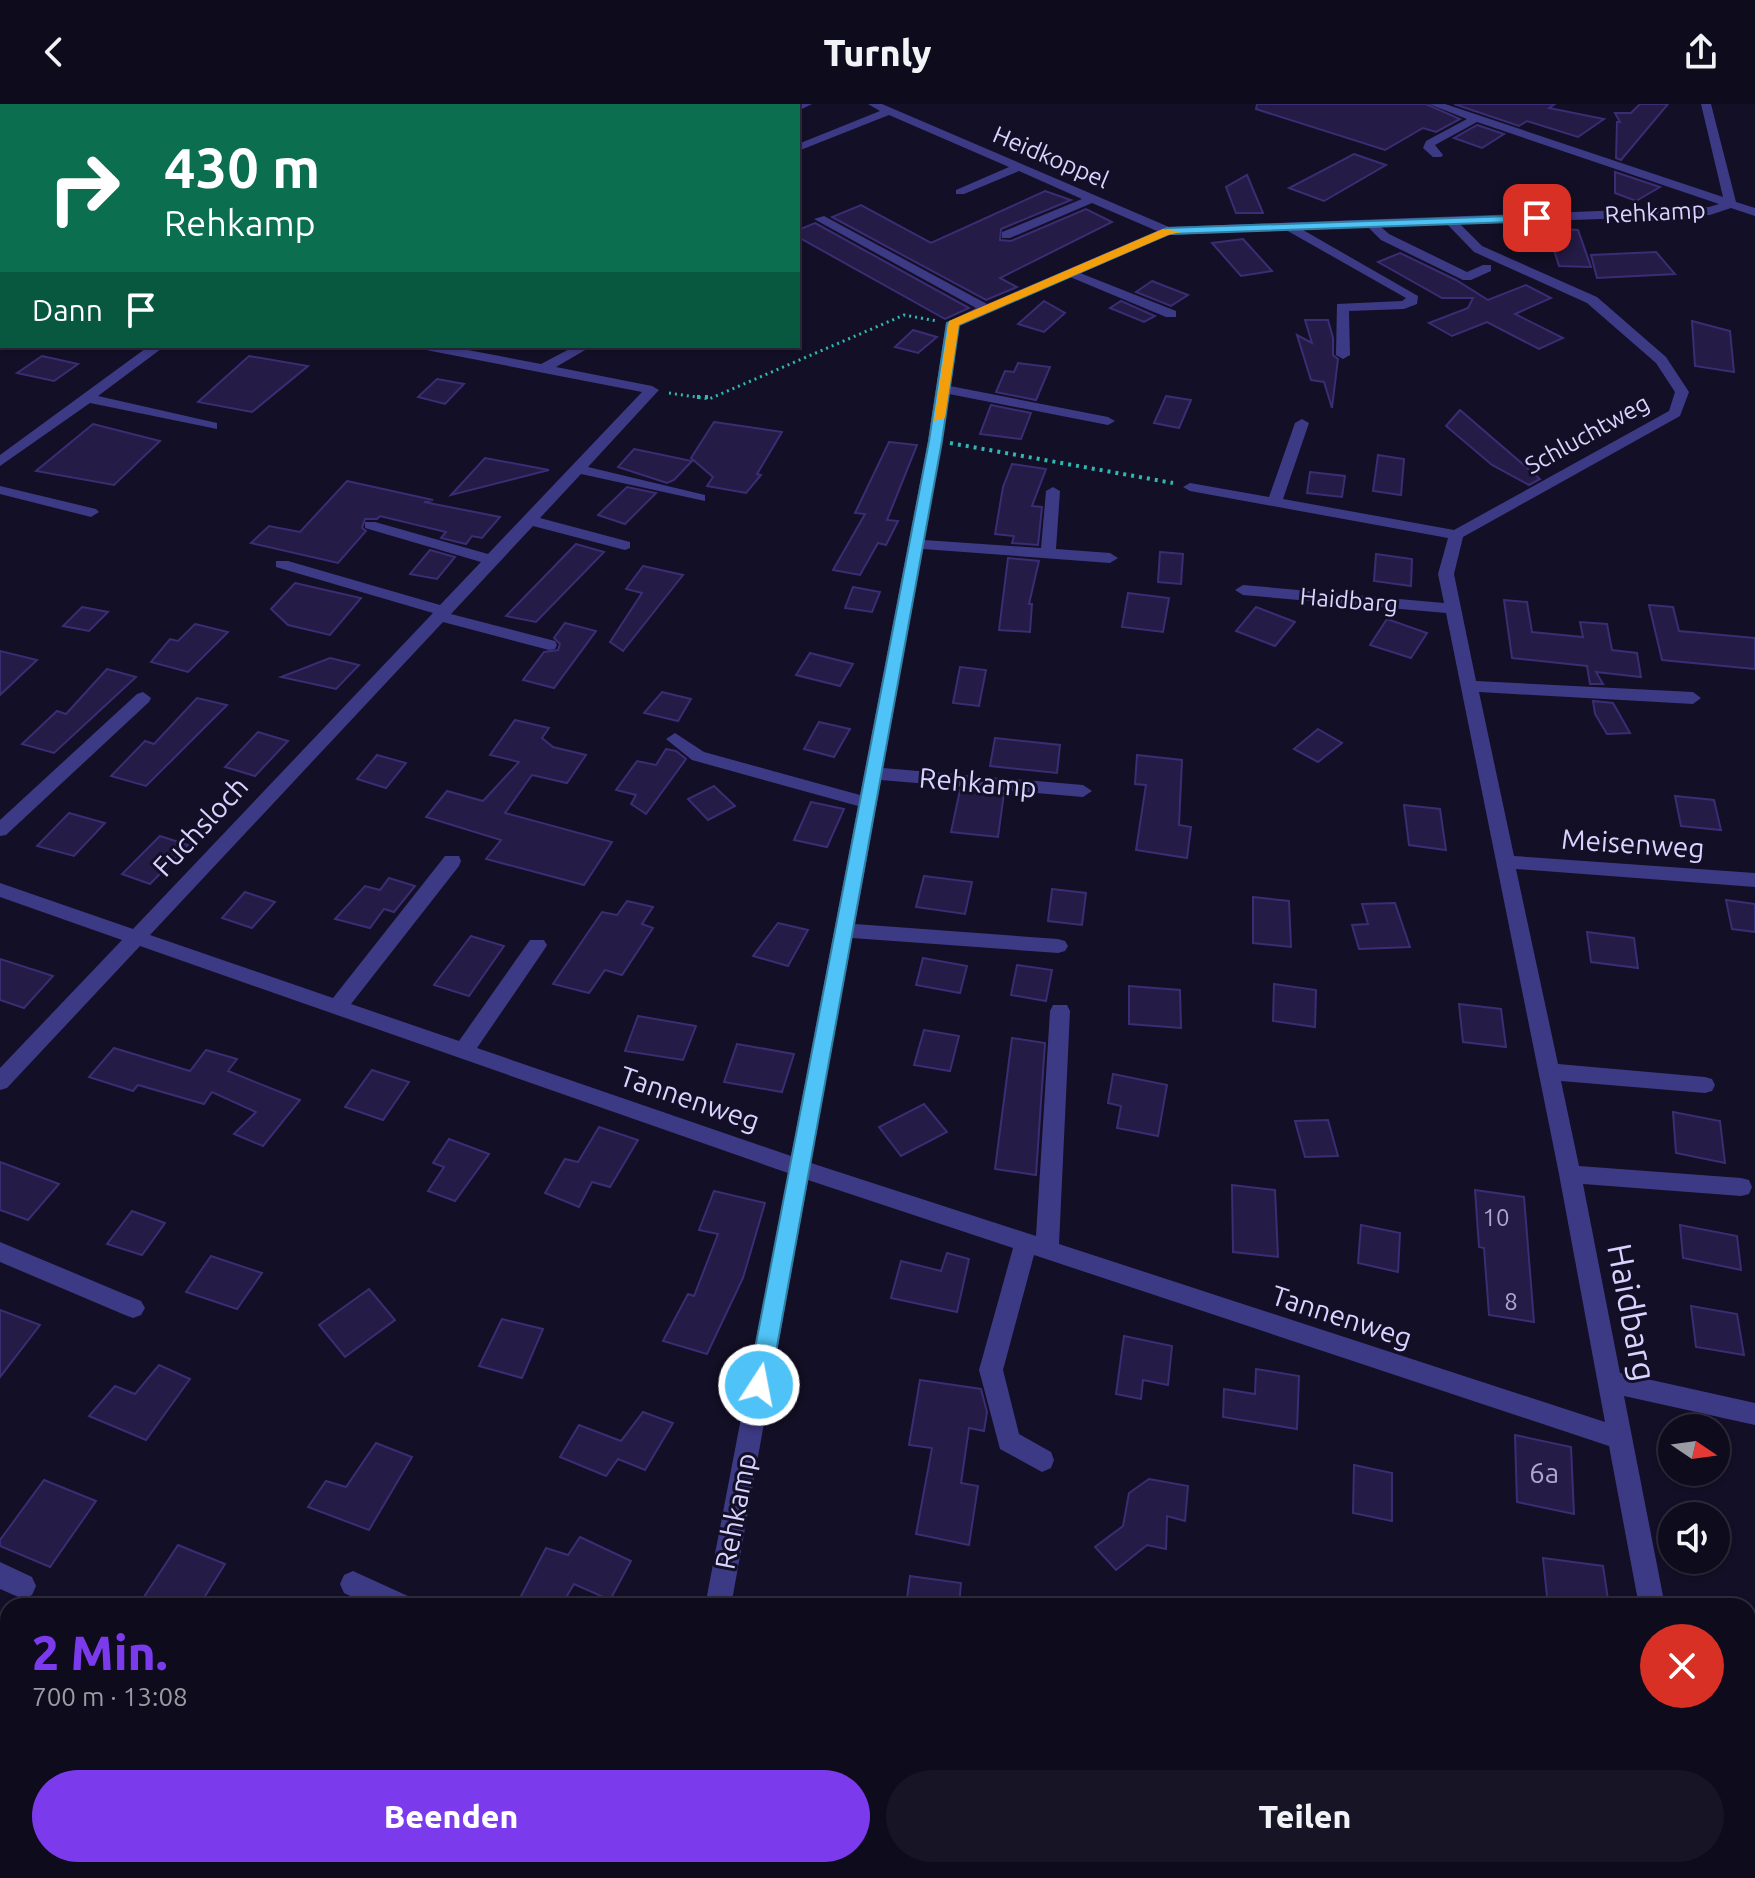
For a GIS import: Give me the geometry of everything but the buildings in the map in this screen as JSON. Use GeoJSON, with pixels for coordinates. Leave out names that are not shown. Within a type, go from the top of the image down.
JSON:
{"type":"FeatureCollection","features":[{"type":"Feature","properties":{"kind":"street","name":"Heidkoppel"},"geometry":{"type":"LineString","coordinates":[[873,104],[1167,231]]}},
{"type":"Feature","properties":{"kind":"street"},"geometry":{"type":"LineString","coordinates":[[1434,104],[1731,204],[1752,208]]}},
{"type":"Feature","properties":{"kind":"street"},"geometry":{"type":"LineString","coordinates":[[1706,104],[1731,204]]}},
{"type":"Feature","properties":{"kind":"street"},"geometry":{"type":"LineString","coordinates":[[800,147],[889,111]]}},
{"type":"Feature","properties":{"kind":"street"},"geometry":{"type":"LineString","coordinates":[[1437,155],[1429,148],[1430,143],[1476,118]]}},
{"type":"Feature","properties":{"kind":"street"},"geometry":{"type":"LineString","coordinates":[[960,192],[1019,167]]}},
{"type":"Feature","properties":{"kind":"street"},"geometry":{"type":"LineString","coordinates":[[1006,235],[1092,199]]}},
{"type":"Feature","properties":{"kind":"street","name":"Rehkamp"},"geometry":{"type":"LineString","coordinates":[[719,1598],[935,441],[953,323],[1167,231],[1710,211],[1731,204]]}},
{"type":"Feature","properties":{"kind":"street"},"geometry":{"type":"LineString","coordinates":[[820,219],[987,309]]}},
{"type":"Feature","properties":{"kind":"street","name":"Schluchtweg"},"geometry":{"type":"LineString","coordinates":[[1451,222],[1478,249],[1592,300],[1661,360],[1682,392],[1675,413],[1456,535]]}},
{"type":"Feature","properties":{"kind":"street"},"geometry":{"type":"LineString","coordinates":[[1372,225],[1385,237],[1467,277],[1487,268]]}},
{"type":"Feature","properties":{"kind":"street"},"geometry":{"type":"LineString","coordinates":[[1291,228],[1412,296],[1412,301],[1404,305],[1342,307],[1343,355]]}},
{"type":"Feature","properties":{"kind":"street"},"geometry":{"type":"LineString","coordinates":[[1070,273],[1171,314]]}},
{"type":"Feature","properties":{"kind":"street"},"geometry":{"type":"LineString","coordinates":[[0,462],[155,348]]}},
{"type":"Feature","properties":{"kind":"street"},"geometry":{"type":"LineString","coordinates":[[436,348],[652,390]]}},
{"type":"Feature","properties":{"kind":"street"},"geometry":{"type":"LineString","coordinates":[[542,369],[581,348]]}},
{"type":"Feature","properties":{"kind":"street"},"geometry":{"type":"LineString","coordinates":[[943,389],[1108,421]]}},
{"type":"Feature","properties":{"kind":"street","name":"Fuchsloch"},"geometry":{"type":"LineString","coordinates":[[0,1082],[652,390]]}},
{"type":"Feature","properties":{"kind":"street"},"geometry":{"type":"LineString","coordinates":[[88,398],[212,426]]}},
{"type":"Feature","properties":{"kind":"street"},"geometry":{"type":"LineString","coordinates":[[1275,502],[1302,423]]}},
{"type":"Feature","properties":{"kind":"street"},"geometry":{"type":"LineString","coordinates":[[578,469],[700,498]]}},
{"type":"Feature","properties":{"kind":"street"},"geometry":{"type":"LineString","coordinates":[[1190,487],[1456,535]]}},
{"type":"Feature","properties":{"kind":"street"},"geometry":{"type":"LineString","coordinates":[[0,490],[91,512]]}},
{"type":"Feature","properties":{"kind":"street"},"geometry":{"type":"LineString","coordinates":[[1048,553],[1053,491]]}},
{"type":"Feature","properties":{"kind":"street"},"geometry":{"type":"LineString","coordinates":[[529,520],[625,545]]}},
{"type":"Feature","properties":{"kind":"street"},"geometry":{"type":"LineString","coordinates":[[370,525],[492,560]]}},
{"type":"Feature","properties":{"kind":"street","name":"Haidbarg"},"geometry":{"type":"LineString","coordinates":[[1456,535],[1446,574],[1570,1174],[1650,1598]]}},
{"type":"Feature","properties":{"kind":"street"},"geometry":{"type":"LineString","coordinates":[[916,544],[1110,558]]}},
{"type":"Feature","properties":{"kind":"street"},"geometry":{"type":"LineString","coordinates":[[282,564],[549,645]]}},
{"type":"Feature","properties":{"kind":"street","name":"Haidbarg"},"geometry":{"type":"LineString","coordinates":[[1243,590],[1454,609]]}},
{"type":"Feature","properties":{"kind":"street"},"geometry":{"type":"LineString","coordinates":[[1470,686],[1693,698]]}},
{"type":"Feature","properties":{"kind":"street"},"geometry":{"type":"LineString","coordinates":[[0,830],[143,698]]}},
{"type":"Feature","properties":{"kind":"street"},"geometry":{"type":"LineString","coordinates":[[675,739],[698,756],[868,803]]}},
{"type":"Feature","properties":{"kind":"street","name":"Rehkamp"},"geometry":{"type":"LineString","coordinates":[[873,773],[1083,791]]}},
{"type":"Feature","properties":{"kind":"street"},"geometry":{"type":"LineString","coordinates":[[337,1007],[452,861]]}},
{"type":"Feature","properties":{"kind":"street","name":"Meisenweg"},"geometry":{"type":"LineString","coordinates":[[1507,862],[1755,880]]}},
{"type":"Feature","properties":{"kind":"street","name":"Tannenweg"},"geometry":{"type":"LineString","coordinates":[[0,890],[799,1168],[1619,1438]]}},
{"type":"Feature","properties":{"kind":"street"},"geometry":{"type":"LineString","coordinates":[[844,930],[1058,946]]}},
{"type":"Feature","properties":{"kind":"street"},"geometry":{"type":"LineString","coordinates":[[463,1051],[537,945]]}},
{"type":"Feature","properties":{"kind":"street"},"geometry":{"type":"LineString","coordinates":[[1042,1460],[1009,1441],[991,1370],[1036,1246],[1060,1011]]}},
{"type":"Feature","properties":{"kind":"street"},"geometry":{"type":"LineString","coordinates":[[1549,1072],[1705,1085]]}},
{"type":"Feature","properties":{"kind":"street"},"geometry":{"type":"LineString","coordinates":[[1570,1174],[1741,1187]]}},
{"type":"Feature","properties":{"kind":"street"},"geometry":{"type":"LineString","coordinates":[[0,1252],[133,1308]]}},
{"type":"Feature","properties":{"kind":"street"},"geometry":{"type":"LineString","coordinates":[[1611,1382],[1755,1414]]}},
{"type":"Feature","properties":{"kind":"street"},"geometry":{"type":"LineString","coordinates":[[353,1584],[384,1598]]}},
{"type":"Feature","properties":{"kind":"path"},"geometry":{"type":"LineString","coordinates":[[652,390],[709,399],[904,315],[953,323]]}},
{"type":"Feature","properties":{"kind":"path"},"geometry":{"type":"LineString","coordinates":[[935,441],[1190,487]]}},
{"type":"Feature","properties":{"kind":"slow traffic"},"geometry":{"type":"LineString","coordinates":[[939,418],[953,323],[1167,231],[1175,232]]}},
{"type":"Feature","properties":{"kind":"route"},"geometry":{"type":"LineString","coordinates":[[759,1385],[935,441],[953,323],[1167,231],[1537,218]]}}]}
